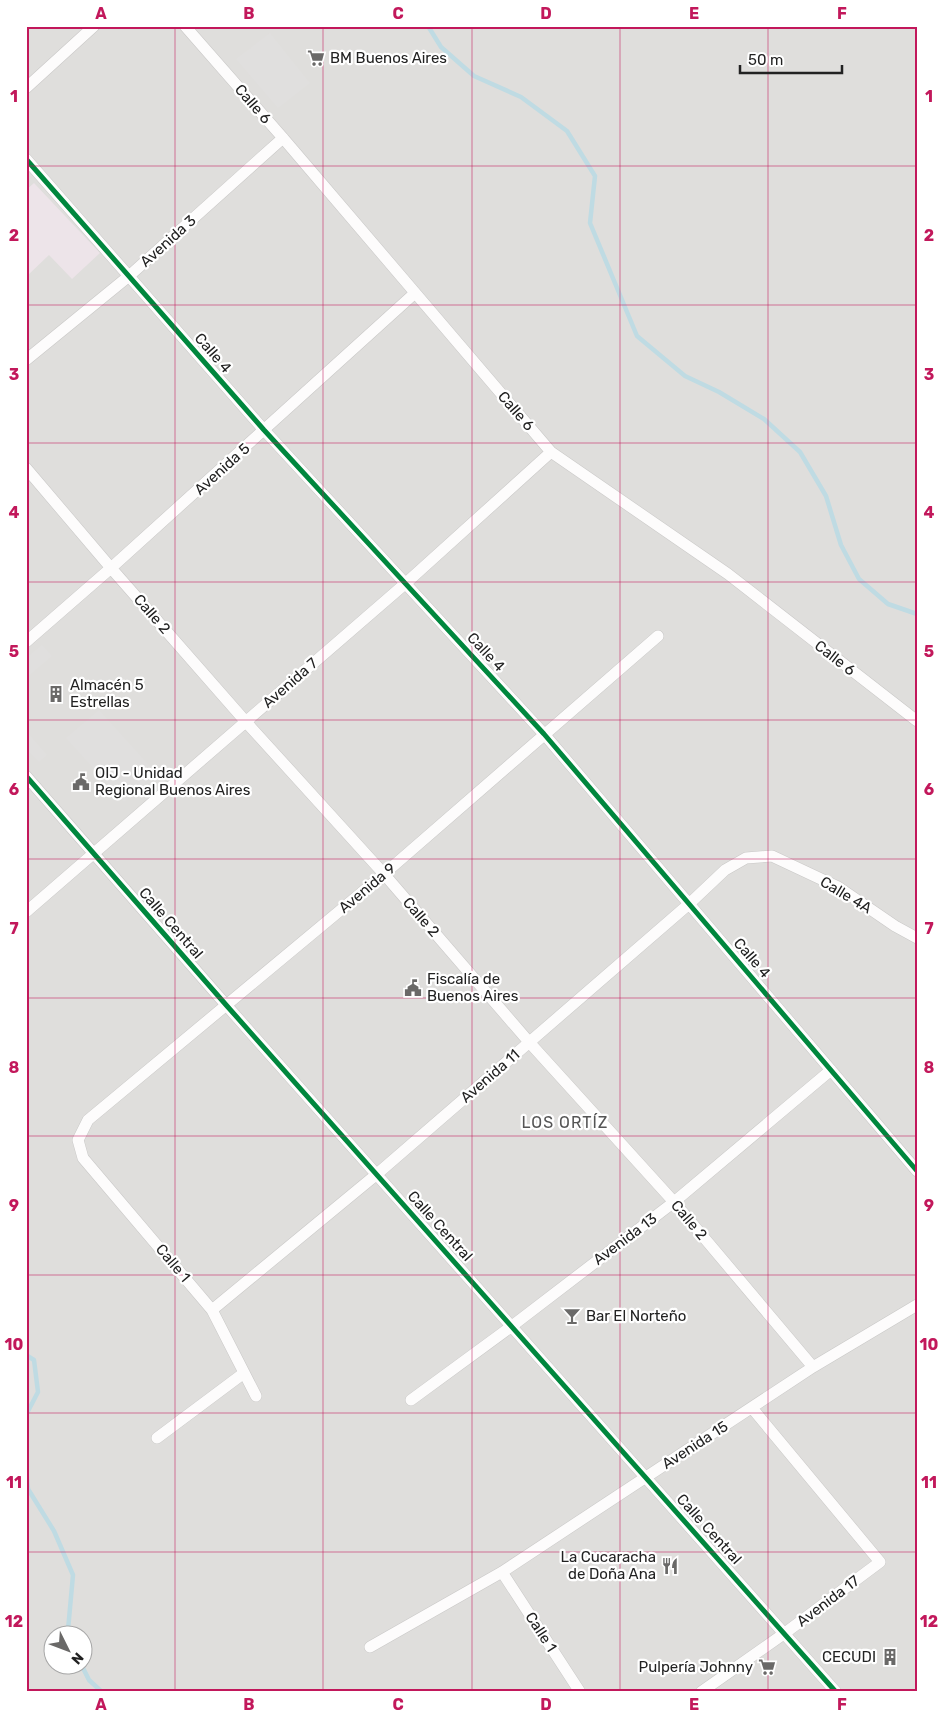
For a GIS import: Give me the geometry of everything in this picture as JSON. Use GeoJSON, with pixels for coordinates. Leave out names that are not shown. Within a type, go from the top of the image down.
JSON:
{"type":"FeatureCollection","features":[{"type":"Feature","properties":{"kind":"street"},"geometry":{"type":"LineString","coordinates":[[26,88],[94,26]]}},
{"type":"Feature","properties":{"kind":"street","name":"Calle 6"},"geometry":{"type":"LineString","coordinates":[[185,26],[552,452],[728,574],[917,721]]}},
{"type":"Feature","properties":{"kind":"street","name":"Avenida 3"},"geometry":{"type":"LineString","coordinates":[[26,360],[129,276],[283,138]]}},
{"type":"Feature","properties":{"kind":"street","name":"Calle 4"},"geometry":{"type":"LineString","coordinates":[[26,159],[264,430],[544,734],[917,1171]]}},
{"type":"Feature","properties":{"kind":"street","name":"Avenida 5"},"geometry":{"type":"LineString","coordinates":[[26,642],[111,568],[415,293]]}},
{"type":"Feature","properties":{"kind":"street","name":"Avenida 7"},"geometry":{"type":"LineString","coordinates":[[26,912],[406,583],[552,452]]}},
{"type":"Feature","properties":{"kind":"street","name":"Calle 2"},"geometry":{"type":"LineString","coordinates":[[26,468],[246,722],[384,874],[529,1042],[674,1202],[814,1367]]}},
{"type":"Feature","properties":{"kind":"street","name":"Avenida 9"},"geometry":{"type":"LineString","coordinates":[[78,1140],[88,1120],[384,874],[658,636]]}},
{"type":"Feature","properties":{"kind":"street","name":"Calle Central"},"geometry":{"type":"LineString","coordinates":[[26,776],[226,1006],[836,1692]]}},
{"type":"Feature","properties":{"kind":"street","name":"Avenida 11"},"geometry":{"type":"LineString","coordinates":[[212,1310],[377,1174],[689,904],[725,870],[746,858],[772,856]]}},
{"type":"Feature","properties":{"kind":"street","name":"Calle 4A"},"geometry":{"type":"LineString","coordinates":[[772,856],[838,887],[895,926],[917,938]]}},
{"type":"Feature","properties":{"kind":"street","name":"Avenida 13"},"geometry":{"type":"LineString","coordinates":[[411,1400],[512,1326],[674,1202],[831,1070]]}},
{"type":"Feature","properties":{"kind":"street","name":"Calle 1"},"geometry":{"type":"LineString","coordinates":[[78,1140],[83,1158],[212,1310],[256,1396]]}},
{"type":"Feature","properties":{"kind":"street","name":"Avenida 15"},"geometry":{"type":"LineString","coordinates":[[370,1647],[502,1572],[814,1367],[917,1305]]}},
{"type":"Feature","properties":{"kind":"street"},"geometry":{"type":"LineString","coordinates":[[157,1438],[244,1373]]}},
{"type":"Feature","properties":{"kind":"street","name":"Avenida 17"},"geometry":{"type":"LineString","coordinates":[[701,1692],[785,1633],[880,1562],[752,1408]]}},
{"type":"Feature","properties":{"kind":"street","name":"Calle 1"},"geometry":{"type":"LineString","coordinates":[[502,1572],[580,1692]]}},
{"type":"Feature","properties":{"kind":"shaded area"},"geometry":{"type":"Polygon","coordinates":[[[26,26],[917,26],[917,1692],[26,1692],[26,26]]]}},
{"type":"Feature","properties":{"kind":"shaded area"},"geometry":{"type":"Polygon","coordinates":[[[270,33],[310,83],[278,108],[236,59],[270,33]]]}},
{"type":"Feature","properties":{"kind":"shaded area"},"geometry":{"type":"Polygon","coordinates":[[[34,183],[100,253],[72,279],[49,255],[26,277],[26,190],[34,183]]]}},
{"type":"Feature","properties":{"kind":"shaded area"},"geometry":{"type":"Polygon","coordinates":[[[42,645],[52,656],[26,678],[26,658],[42,645]]]}},
{"type":"Feature","properties":{"kind":"shaded area"},"geometry":{"type":"Polygon","coordinates":[[[99,710],[156,773],[124,802],[66,738],[99,710]]]}},
{"type":"Feature","properties":{"kind":"shaded area"},"geometry":{"type":"Polygon","coordinates":[[[26,731],[47,755],[39,762],[26,749],[26,731]]]}},
{"type":"Feature","properties":{"kind":"waterway"},"geometry":{"type":"LineString","coordinates":[[428,26],[441,47],[474,76],[521,97],[567,131],[595,176],[590,223],[637,336],[685,376],[719,392],[764,419],[800,452],[826,496],[841,545],[859,579],[888,604],[917,614]]}},
{"type":"Feature","properties":{"kind":"waterway"},"geometry":{"type":"LineString","coordinates":[[26,1355],[34,1360],[38,1392],[26,1415]]}},
{"type":"Feature","properties":{"kind":"waterway"},"geometry":{"type":"LineString","coordinates":[[26,1469],[28,1489],[54,1531],[73,1575],[68,1626]]}},
{"type":"Feature","properties":{"kind":"waterway"},"geometry":{"type":"LineString","coordinates":[[87,1676],[102,1692]]}},
{"type":"Feature","properties":{"kind":"cycle path"},"geometry":{"type":"LineString","coordinates":[[26,159],[264,430],[544,734],[917,1171]]}},
{"type":"Feature","properties":{"kind":"cycle path"},"geometry":{"type":"LineString","coordinates":[[26,776],[227,1006],[836,1692]]}},
{"type":"Feature","properties":{"kind":"place","name":"BM Buenos Aires"},"geometry":{"type":"Point","coordinates":[316,58]}},
{"type":"Feature","properties":{"kind":"place","name":"Almacén 5 Estrellas"},"geometry":{"type":"Point","coordinates":[56,694]}},
{"type":"Feature","properties":{"kind":"place","name":"OIJ - Unidad Regional Buenos Aires"},"geometry":{"type":"Point","coordinates":[81,782]}},
{"type":"Feature","properties":{"kind":"place","name":"Fiscalía de Buenos Aires"},"geometry":{"type":"Point","coordinates":[413,988]}},
{"type":"Feature","properties":{"kind":"place","name":"Bar El Norteño"},"geometry":{"type":"Point","coordinates":[572,1316]}},
{"type":"Feature","properties":{"kind":"place","name":"La Cucaracha de Doña Ana"},"geometry":{"type":"Point","coordinates":[670,1566]}},
{"type":"Feature","properties":{"kind":"place","name":"CECUDI"},"geometry":{"type":"Point","coordinates":[890,1657]}},
{"type":"Feature","properties":{"kind":"place","name":"Pulpería Johnny"},"geometry":{"type":"Point","coordinates":[767,1667]}},
{"type":"Feature","properties":{"kind":"district","name":"LOS ORTÍZ"},"geometry":{"type":"Point","coordinates":[565,1122]}}]}
